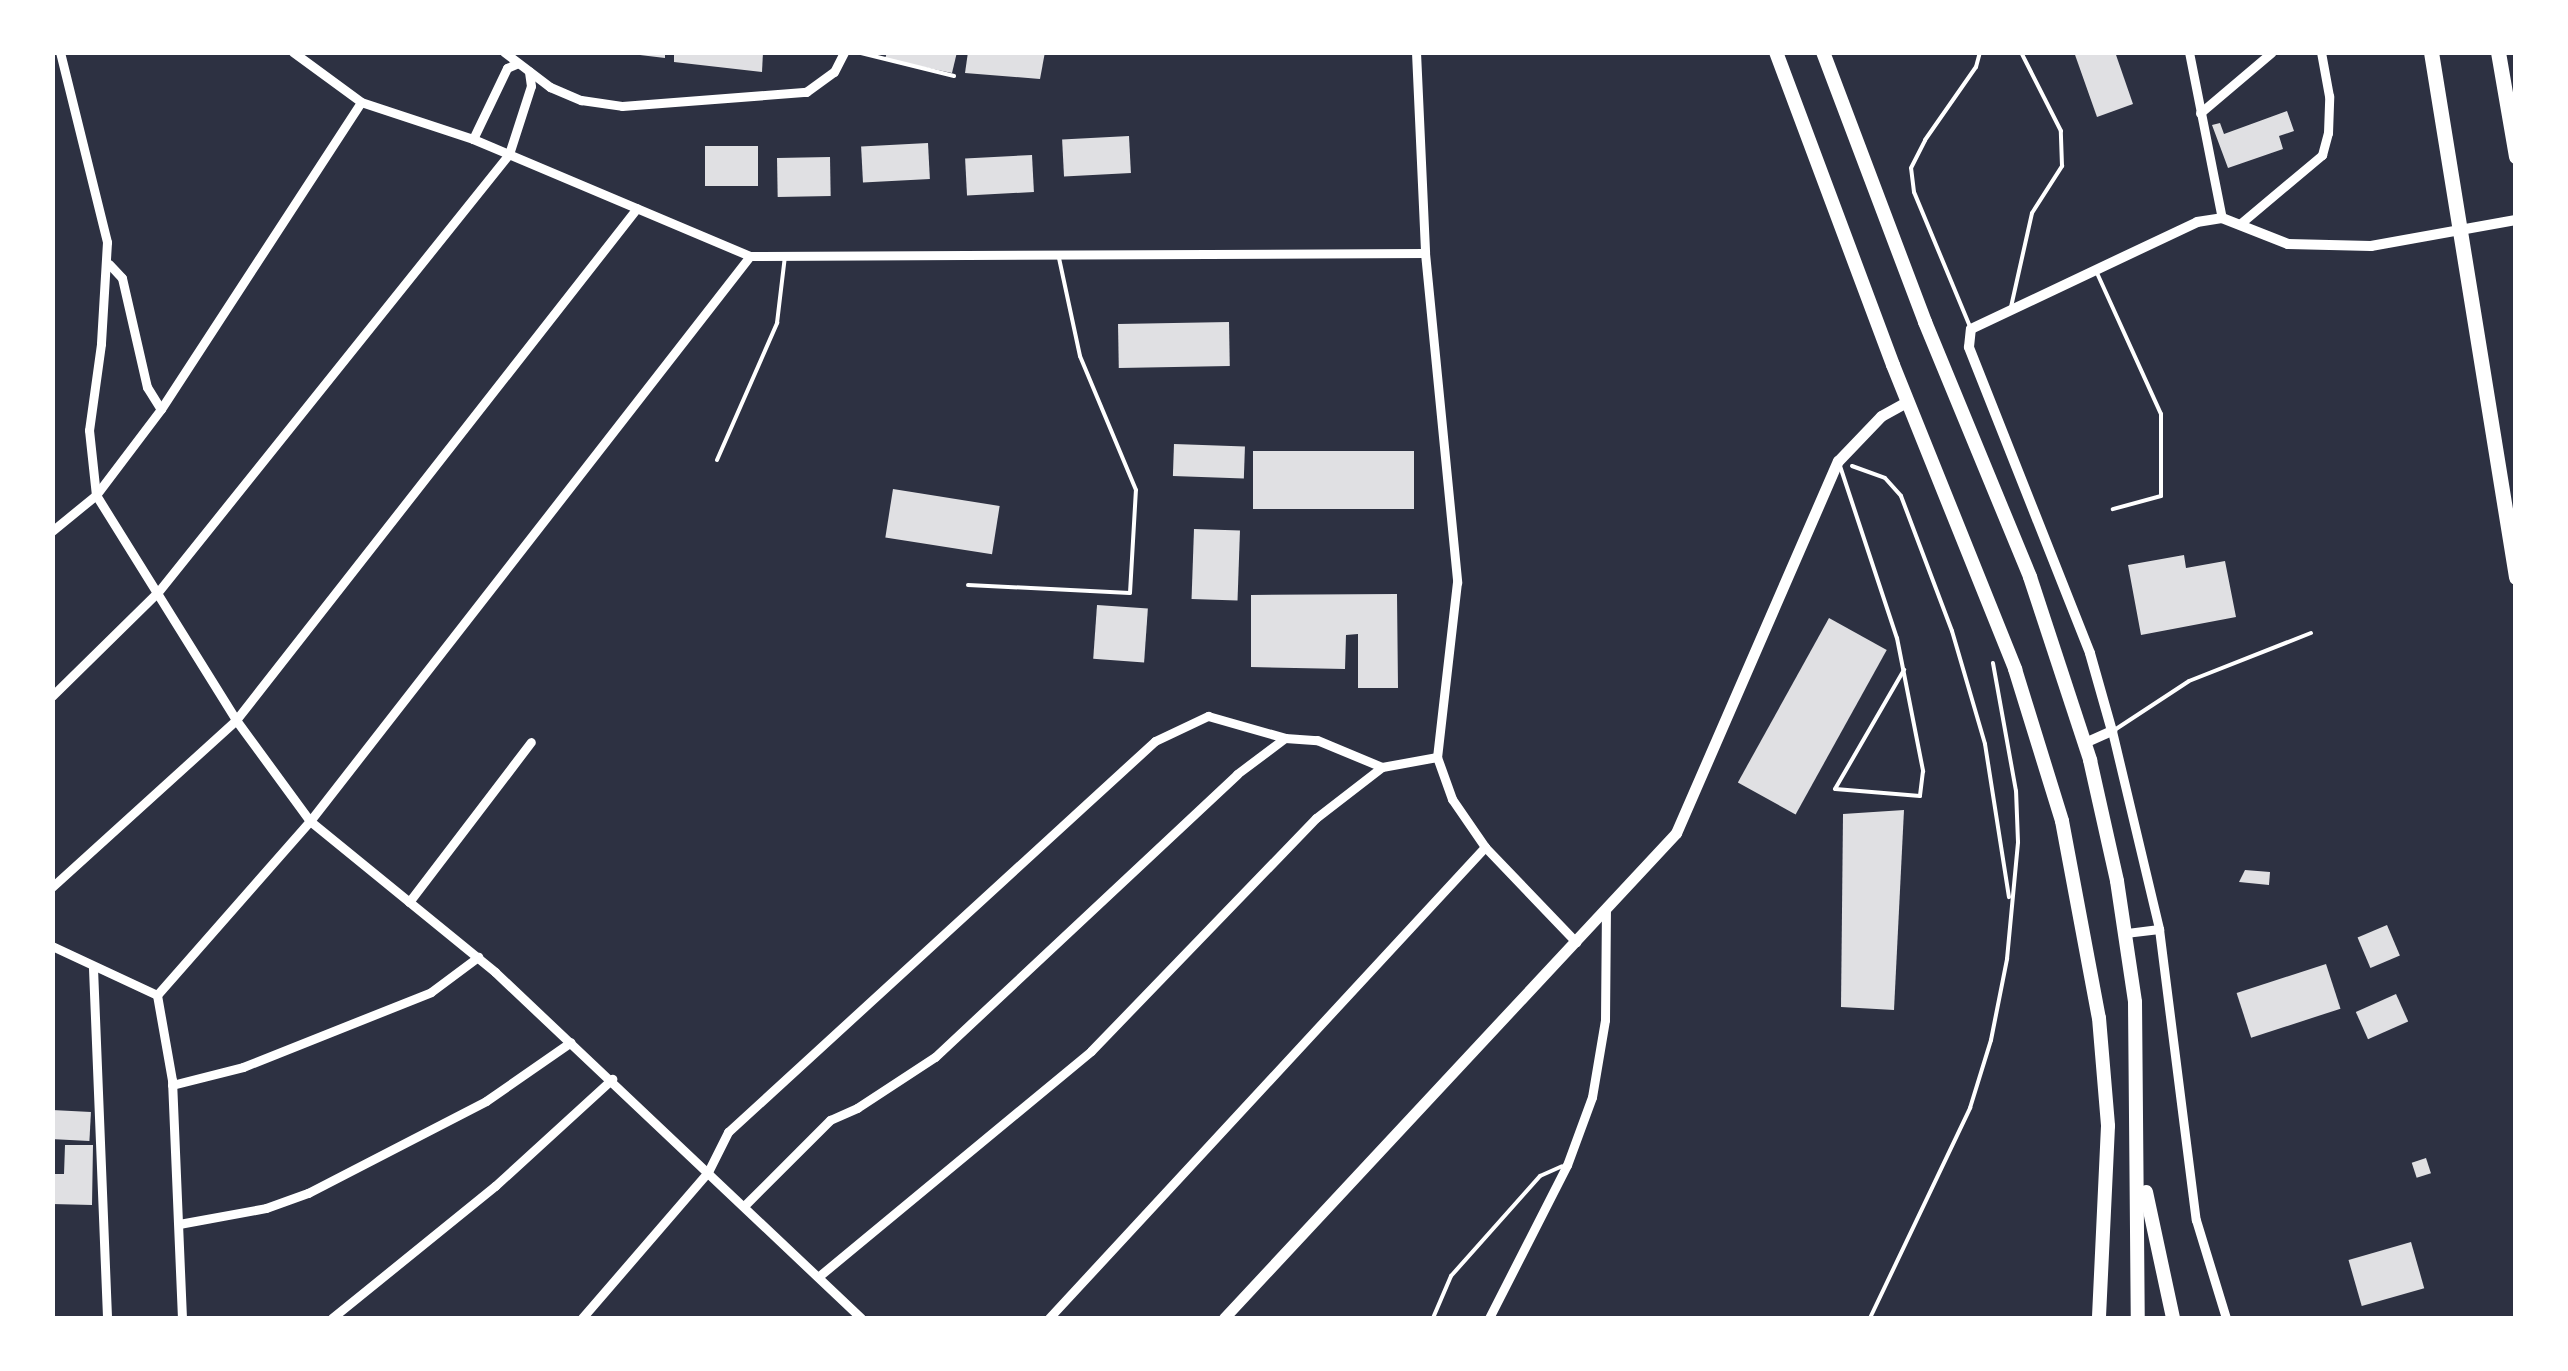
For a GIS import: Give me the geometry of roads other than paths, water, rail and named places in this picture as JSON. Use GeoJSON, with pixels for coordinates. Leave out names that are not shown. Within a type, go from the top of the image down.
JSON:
{"type":"FeatureCollection","features":[{"type":"Feature","properties":{"kind":"highway"},"geometry":{"type":"LineString","coordinates":[[1776,52],[1908,401],[2016,669],[2070,860],[2100,1018],[2108,1126],[2100,1318]]}},
{"type":"Feature","properties":{"kind":"highway"},"geometry":{"type":"LineString","coordinates":[[1823,52],[1930,335],[2030,577],[2085,743],[2125,933],[2135,1002],[2140,1155],[2138,1318]]}},
{"type":"Feature","properties":{"kind":"highway"},"geometry":{"type":"LineString","coordinates":[[2431,52],[2516,576]]}},
{"type":"Feature","properties":{"kind":"highway"},"geometry":{"type":"LineString","coordinates":[[2498,52],[2516,156]]}},
{"type":"Feature","properties":{"kind":"highway"},"geometry":{"type":"LineString","coordinates":[[2140,1155],[2158,1264],[2172,1318]]}},
{"type":"Feature","properties":{"kind":"main road"},"geometry":{"type":"LineString","coordinates":[[1224,1318],[1666,846],[1685,818],[1838,462],[1881,416],[1908,401]]}},
{"type":"Feature","properties":{"kind":"street"},"geometry":{"type":"LineString","coordinates":[[60,52],[104,222],[108,264],[89,430],[96,495],[236,720],[310,821],[478,957],[612,1079],[861,1318]]}},
{"type":"Feature","properties":{"kind":"street"},"geometry":{"type":"LineString","coordinates":[[293,52],[361,102],[473,139],[750,256],[1424,254]]}},
{"type":"Feature","properties":{"kind":"street"},"geometry":{"type":"LineString","coordinates":[[504,52],[550,87],[581,100],[622,106],[775,98],[806,92],[834,72],[844,52]]}},
{"type":"Feature","properties":{"kind":"street"},"geometry":{"type":"LineString","coordinates":[[1416,52],[1424,254],[1457,582],[1436,757],[1452,799],[1485,847],[1576,942]]}},
{"type":"Feature","properties":{"kind":"street"},"geometry":{"type":"LineString","coordinates":[[2188,52],[2222,218]]}},
{"type":"Feature","properties":{"kind":"street"},"geometry":{"type":"LineString","coordinates":[[2200,113],[2272,52]]}},
{"type":"Feature","properties":{"kind":"street"},"geometry":{"type":"LineString","coordinates":[[2242,224],[2322,154],[2328,132],[2329,96],[2320,52]]}},
{"type":"Feature","properties":{"kind":"street"},"geometry":{"type":"LineString","coordinates":[[473,139],[507,68],[518,63]]}},
{"type":"Feature","properties":{"kind":"street"},"geometry":{"type":"LineString","coordinates":[[52,696],[158,592],[508,154],[531,86],[528,70]]}},
{"type":"Feature","properties":{"kind":"street"},"geometry":{"type":"LineString","coordinates":[[52,531],[96,495],[161,409],[361,102]]}},
{"type":"Feature","properties":{"kind":"street"},"geometry":{"type":"LineString","coordinates":[[52,887],[236,720],[637,208]]}},
{"type":"Feature","properties":{"kind":"street"},"geometry":{"type":"LineString","coordinates":[[2226,1318],[2196,1220],[2159,929],[2112,731],[2090,653],[1968,348],[1970,329],[2196,222],[2222,218],[2288,244],[2371,246],[2516,220]]}},
{"type":"Feature","properties":{"kind":"street"},"geometry":{"type":"LineString","coordinates":[[157,995],[310,821],[750,256]]}},
{"type":"Feature","properties":{"kind":"street"},"geometry":{"type":"LineString","coordinates":[[108,264],[122,278],[147,386],[161,409]]}},
{"type":"Feature","properties":{"kind":"street"},"geometry":{"type":"LineString","coordinates":[[582,1318],[708,1172],[728,1132],[1155,740],[1208,716],[1284,738],[1317,740],[1382,767]]}},
{"type":"Feature","properties":{"kind":"street"},"geometry":{"type":"LineString","coordinates":[[2085,743],[2112,731]]}},
{"type":"Feature","properties":{"kind":"street"},"geometry":{"type":"LineString","coordinates":[[744,1206],[830,1120],[857,1108],[935,1058],[1237,774],[1284,738]]}},
{"type":"Feature","properties":{"kind":"street"},"geometry":{"type":"LineString","coordinates":[[409,902],[531,742]]}},
{"type":"Feature","properties":{"kind":"street"},"geometry":{"type":"LineString","coordinates":[[818,1277],[1091,1051],[1316,818],[1382,767],[1436,757]]}},
{"type":"Feature","properties":{"kind":"street"},"geometry":{"type":"LineString","coordinates":[[1048,1318],[1485,847]]}},
{"type":"Feature","properties":{"kind":"street"},"geometry":{"type":"LineString","coordinates":[[1489,1318],[1567,1164],[1600,1064],[1605,1020],[1606,910]]}},
{"type":"Feature","properties":{"kind":"street"},"geometry":{"type":"LineString","coordinates":[[2125,933],[2159,929]]}},
{"type":"Feature","properties":{"kind":"street"},"geometry":{"type":"LineString","coordinates":[[52,946],[157,995]]}},
{"type":"Feature","properties":{"kind":"street"},"geometry":{"type":"LineString","coordinates":[[172,1085],[243,1067],[418,998],[478,957]]}},
{"type":"Feature","properties":{"kind":"street"},"geometry":{"type":"LineString","coordinates":[[93,968],[107,1318]]}},
{"type":"Feature","properties":{"kind":"street"},"geometry":{"type":"LineString","coordinates":[[157,995],[172,1085],[182,1318]]}},
{"type":"Feature","properties":{"kind":"street"},"geometry":{"type":"LineString","coordinates":[[179,1224],[266,1208],[308,1193],[486,1101],[571,1042]]}},
{"type":"Feature","properties":{"kind":"street"},"geometry":{"type":"LineString","coordinates":[[332,1318],[496,1186],[612,1079]]}},
{"type":"Feature","properties":{"kind":"lane"},"geometry":{"type":"LineString","coordinates":[[857,52],[954,76]]}},
{"type":"Feature","properties":{"kind":"lane"},"geometry":{"type":"LineString","coordinates":[[1970,329],[1914,192],[1911,168],[1924,140],[1976,67],[1980,52]]}},
{"type":"Feature","properties":{"kind":"lane"},"geometry":{"type":"LineString","coordinates":[[2010,307],[2032,213],[2062,166],[2061,131],[2021,52]]}},
{"type":"Feature","properties":{"kind":"lane"},"geometry":{"type":"LineString","coordinates":[[968,585],[1130,593],[1136,490],[1080,356],[1058,254]]}},
{"type":"Feature","properties":{"kind":"lane"},"geometry":{"type":"LineString","coordinates":[[717,460],[777,322],[785,256]]}},
{"type":"Feature","properties":{"kind":"lane"},"geometry":{"type":"LineString","coordinates":[[2095,268],[2161,414],[2161,496],[2112,509]]}},
{"type":"Feature","properties":{"kind":"lane"},"geometry":{"type":"LineString","coordinates":[[1838,462],[1898,638],[1904,670],[1923,772],[1920,796],[1835,790],[1904,670]]}},
{"type":"Feature","properties":{"kind":"lane"},"geometry":{"type":"LineString","coordinates":[[2112,731],[2189,681],[2312,634]]}},
{"type":"Feature","properties":{"kind":"lane"},"geometry":{"type":"LineString","coordinates":[[1433,1318],[1451,1276],[1540,1176],[1567,1164]]}}]}
